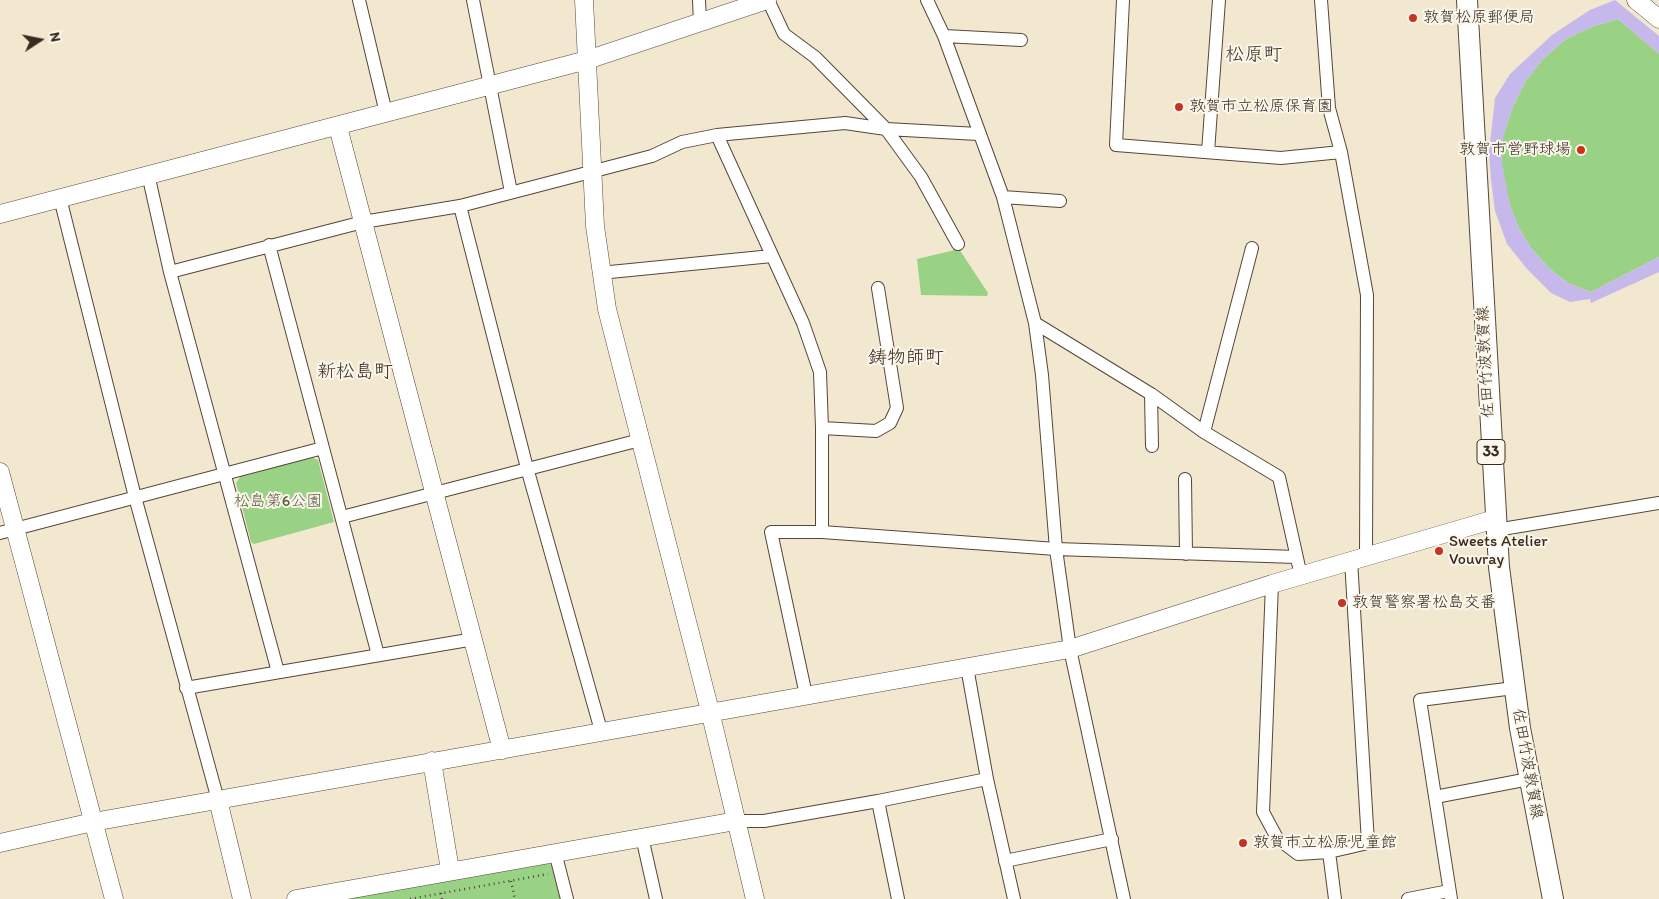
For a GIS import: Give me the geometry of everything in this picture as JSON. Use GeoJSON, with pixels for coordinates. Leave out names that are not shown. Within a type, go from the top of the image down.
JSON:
{"type":"FeatureCollection","features":[{"type":"Feature","properties":{"kind":"main road","name":"佐田竹波敦賀線"},"geometry":{"type":"LineString","coordinates":[[1467,0],[1495,525],[1514,688],[1529,779],[1553,899]]}},
{"type":"Feature","properties":{"kind":"street"},"geometry":{"type":"LineString","coordinates":[[359,0],[386,113]]}},
{"type":"Feature","properties":{"kind":"street"},"geometry":{"type":"LineString","coordinates":[[474,0],[511,192]]}},
{"type":"Feature","properties":{"kind":"street"},"geometry":{"type":"LineString","coordinates":[[584,0],[595,226],[600,273],[607,309],[710,712],[755,899]]}},
{"type":"Feature","properties":{"kind":"street"},"geometry":{"type":"LineString","coordinates":[[699,0],[700,23]]}},
{"type":"Feature","properties":{"kind":"street"},"geometry":{"type":"LineString","coordinates":[[0,214],[148,174],[338,127],[587,60],[768,0],[784,34],[815,56],[886,129],[922,177],[958,244]]}},
{"type":"Feature","properties":{"kind":"street"},"geometry":{"type":"LineString","coordinates":[[927,0],[944,36],[978,134],[1003,197],[1035,323],[1042,375],[1056,549],[1070,649],[1124,899]]}},
{"type":"Feature","properties":{"kind":"street"},"geometry":{"type":"LineString","coordinates":[[1123,0],[1116,144],[1281,158],[1341,152]]}},
{"type":"Feature","properties":{"kind":"street"},"geometry":{"type":"LineString","coordinates":[[1208,152],[1219,0]]}},
{"type":"Feature","properties":{"kind":"street"},"geometry":{"type":"LineString","coordinates":[[1272,584],[1263,812],[1277,838],[1298,854],[1329,852],[1368,843],[1359,558],[1367,295],[1341,152],[1329,108],[1321,0]]}},
{"type":"Feature","properties":{"kind":"street"},"geometry":{"type":"LineString","coordinates":[[1636,0],[1659,19]]}},
{"type":"Feature","properties":{"kind":"street"},"geometry":{"type":"LineString","coordinates":[[944,36],[1021,40]]}},
{"type":"Feature","properties":{"kind":"street"},"geometry":{"type":"LineString","coordinates":[[170,272],[363,222],[460,206],[652,156],[682,142],[717,135],[845,123],[886,129],[978,134]]}},
{"type":"Feature","properties":{"kind":"street"},"geometry":{"type":"LineString","coordinates":[[338,127],[502,750]]}},
{"type":"Feature","properties":{"kind":"street"},"geometry":{"type":"LineString","coordinates":[[717,135],[804,323],[820,372],[822,532]]}},
{"type":"Feature","properties":{"kind":"street"},"geometry":{"type":"LineString","coordinates":[[148,174],[170,272],[278,672]]}},
{"type":"Feature","properties":{"kind":"street"},"geometry":{"type":"LineString","coordinates":[[1003,197],[1060,201]]}},
{"type":"Feature","properties":{"kind":"street"},"geometry":{"type":"LineString","coordinates":[[60,198],[135,496],[218,800],[242,899]]}},
{"type":"Feature","properties":{"kind":"street"},"geometry":{"type":"LineString","coordinates":[[460,206],[527,468],[602,734]]}},
{"type":"Feature","properties":{"kind":"street"},"geometry":{"type":"LineString","coordinates":[[269,245],[378,654]]}},
{"type":"Feature","properties":{"kind":"street"},"geometry":{"type":"LineString","coordinates":[[1204,432],[1252,248]]}},
{"type":"Feature","properties":{"kind":"street"},"geometry":{"type":"LineString","coordinates":[[600,273],[772,256]]}},
{"type":"Feature","properties":{"kind":"street"},"geometry":{"type":"LineString","coordinates":[[822,428],[876,431],[890,423],[897,408],[878,288]]}},
{"type":"Feature","properties":{"kind":"street"},"geometry":{"type":"LineString","coordinates":[[1035,323],[1151,394],[1204,432],[1278,477],[1301,576]]}},
{"type":"Feature","properties":{"kind":"street"},"geometry":{"type":"LineString","coordinates":[[1151,394],[1152,446]]}},
{"type":"Feature","properties":{"kind":"street"},"geometry":{"type":"LineString","coordinates":[[342,517],[640,440]]}},
{"type":"Feature","properties":{"kind":"street"},"geometry":{"type":"LineString","coordinates":[[8,531],[323,448]]}},
{"type":"Feature","properties":{"kind":"street"},"geometry":{"type":"LineString","coordinates":[[0,472],[8,531],[114,899]]}},
{"type":"Feature","properties":{"kind":"street"},"geometry":{"type":"LineString","coordinates":[[1185,480],[1186,554]]}},
{"type":"Feature","properties":{"kind":"street"},"geometry":{"type":"LineString","coordinates":[[0,843],[93,822],[432,761],[602,734],[710,712],[1070,649],[1359,558],[1495,525],[1659,503]]}},
{"type":"Feature","properties":{"kind":"street"},"geometry":{"type":"LineString","coordinates":[[806,695],[771,532],[822,532],[1056,549],[1296,557]]}},
{"type":"Feature","properties":{"kind":"street"},"geometry":{"type":"LineString","coordinates":[[186,688],[474,639]]}},
{"type":"Feature","properties":{"kind":"street"},"geometry":{"type":"LineString","coordinates":[[967,666],[987,778],[1014,899]]}},
{"type":"Feature","properties":{"kind":"street"},"geometry":{"type":"LineString","coordinates":[[1408,899],[1450,895],[1420,700],[1514,688]]}},
{"type":"Feature","properties":{"kind":"street"},"geometry":{"type":"LineString","coordinates":[[432,761],[450,870]]}},
{"type":"Feature","properties":{"kind":"street"},"geometry":{"type":"LineString","coordinates":[[296,899],[450,870],[736,821],[764,821],[878,801],[987,778]]}},
{"type":"Feature","properties":{"kind":"street"},"geometry":{"type":"LineString","coordinates":[[1435,797],[1529,779]]}},
{"type":"Feature","properties":{"kind":"street"},"geometry":{"type":"LineString","coordinates":[[878,801],[898,899]]}},
{"type":"Feature","properties":{"kind":"street"},"geometry":{"type":"LineString","coordinates":[[642,837],[656,899]]}},
{"type":"Feature","properties":{"kind":"street"},"geometry":{"type":"LineString","coordinates":[[1005,861],[1112,839]]}},
{"type":"Feature","properties":{"kind":"street"},"geometry":{"type":"LineString","coordinates":[[556,852],[566,899]]}},
{"type":"Feature","properties":{"kind":"street"},"geometry":{"type":"LineString","coordinates":[[1329,852],[1335,899]]}},
{"type":"Feature","properties":{"kind":"path"},"geometry":{"type":"LineString","coordinates":[[410,899],[555,873]]}},
{"type":"Feature","properties":{"kind":"path"},"geometry":{"type":"LineString","coordinates":[[511,881],[515,899]]}},
{"type":"Feature","properties":{"kind":"path"},"geometry":{"type":"LineString","coordinates":[[441,893],[442,899]]}},
{"type":"Feature","properties":{"kind":"green space","name":"敦賀市営野球場"},"geometry":{"type":"Polygon","coordinates":[[[1618,19],[1659,54],[1659,257],[1591,292],[1568,283],[1550,269],[1531,248],[1519,228],[1510,206],[1501,162],[1503,137],[1512,109],[1525,82],[1543,59],[1566,39],[1594,26],[1618,19]]]}},
{"type":"Feature","properties":{"kind":"green space"},"geometry":{"type":"Polygon","coordinates":[[[959,249],[988,293],[987,296],[921,295],[917,259],[959,249]]]}},
{"type":"Feature","properties":{"kind":"green space","name":"松島第6公園"},"geometry":{"type":"Polygon","coordinates":[[[311,457],[318,460],[334,522],[254,544],[251,542],[236,483],[240,477],[311,457]]]}},
{"type":"Feature","properties":{"kind":"green space"},"geometry":{"type":"Polygon","coordinates":[[[546,861],[553,867],[561,899],[337,899],[546,861]]]}},
{"type":"Feature","properties":{"kind":"building"},"geometry":{"type":"Polygon","coordinates":[[[1615,0],[1659,36],[1659,54],[1618,19],[1594,26],[1566,39],[1543,59],[1525,82],[1512,109],[1503,137],[1502,162],[1510,206],[1519,228],[1531,248],[1550,269],[1568,283],[1591,292],[1659,257],[1659,272],[1591,303],[1590,299],[1570,302],[1551,293],[1528,270],[1507,244],[1495,211],[1491,180],[1489,152],[1495,98],[1510,74],[1552,35],[1590,10],[1615,0]]]}},
{"type":"Feature","properties":{"kind":"place","name":"敦賀松原郵便局"},"geometry":{"type":"Point","coordinates":[1413,18]}},
{"type":"Feature","properties":{"kind":"place","name":"敦賀市立松原保育園"},"geometry":{"type":"Point","coordinates":[1179,107]}},
{"type":"Feature","properties":{"kind":"place","name":"敦賀市営野球場"},"geometry":{"type":"Point","coordinates":[1581,150]}},
{"type":"Feature","properties":{"kind":"place","name":"Sweets Atelier Vouvray"},"geometry":{"type":"Point","coordinates":[1439,551]}},
{"type":"Feature","properties":{"kind":"place","name":"敦賀警察署松島交番"},"geometry":{"type":"Point","coordinates":[1342,603]}},
{"type":"Feature","properties":{"kind":"place","name":"敦賀市立松原児童館"},"geometry":{"type":"Point","coordinates":[1243,843]}},
{"type":"Feature","properties":{"kind":"district","name":"松原町"},"geometry":{"type":"Point","coordinates":[1254,55]}},
{"type":"Feature","properties":{"kind":"district","name":"鋳物師町"},"geometry":{"type":"Point","coordinates":[906,358]}},
{"type":"Feature","properties":{"kind":"district","name":"新松島町"},"geometry":{"type":"Point","coordinates":[355,372]}}]}
